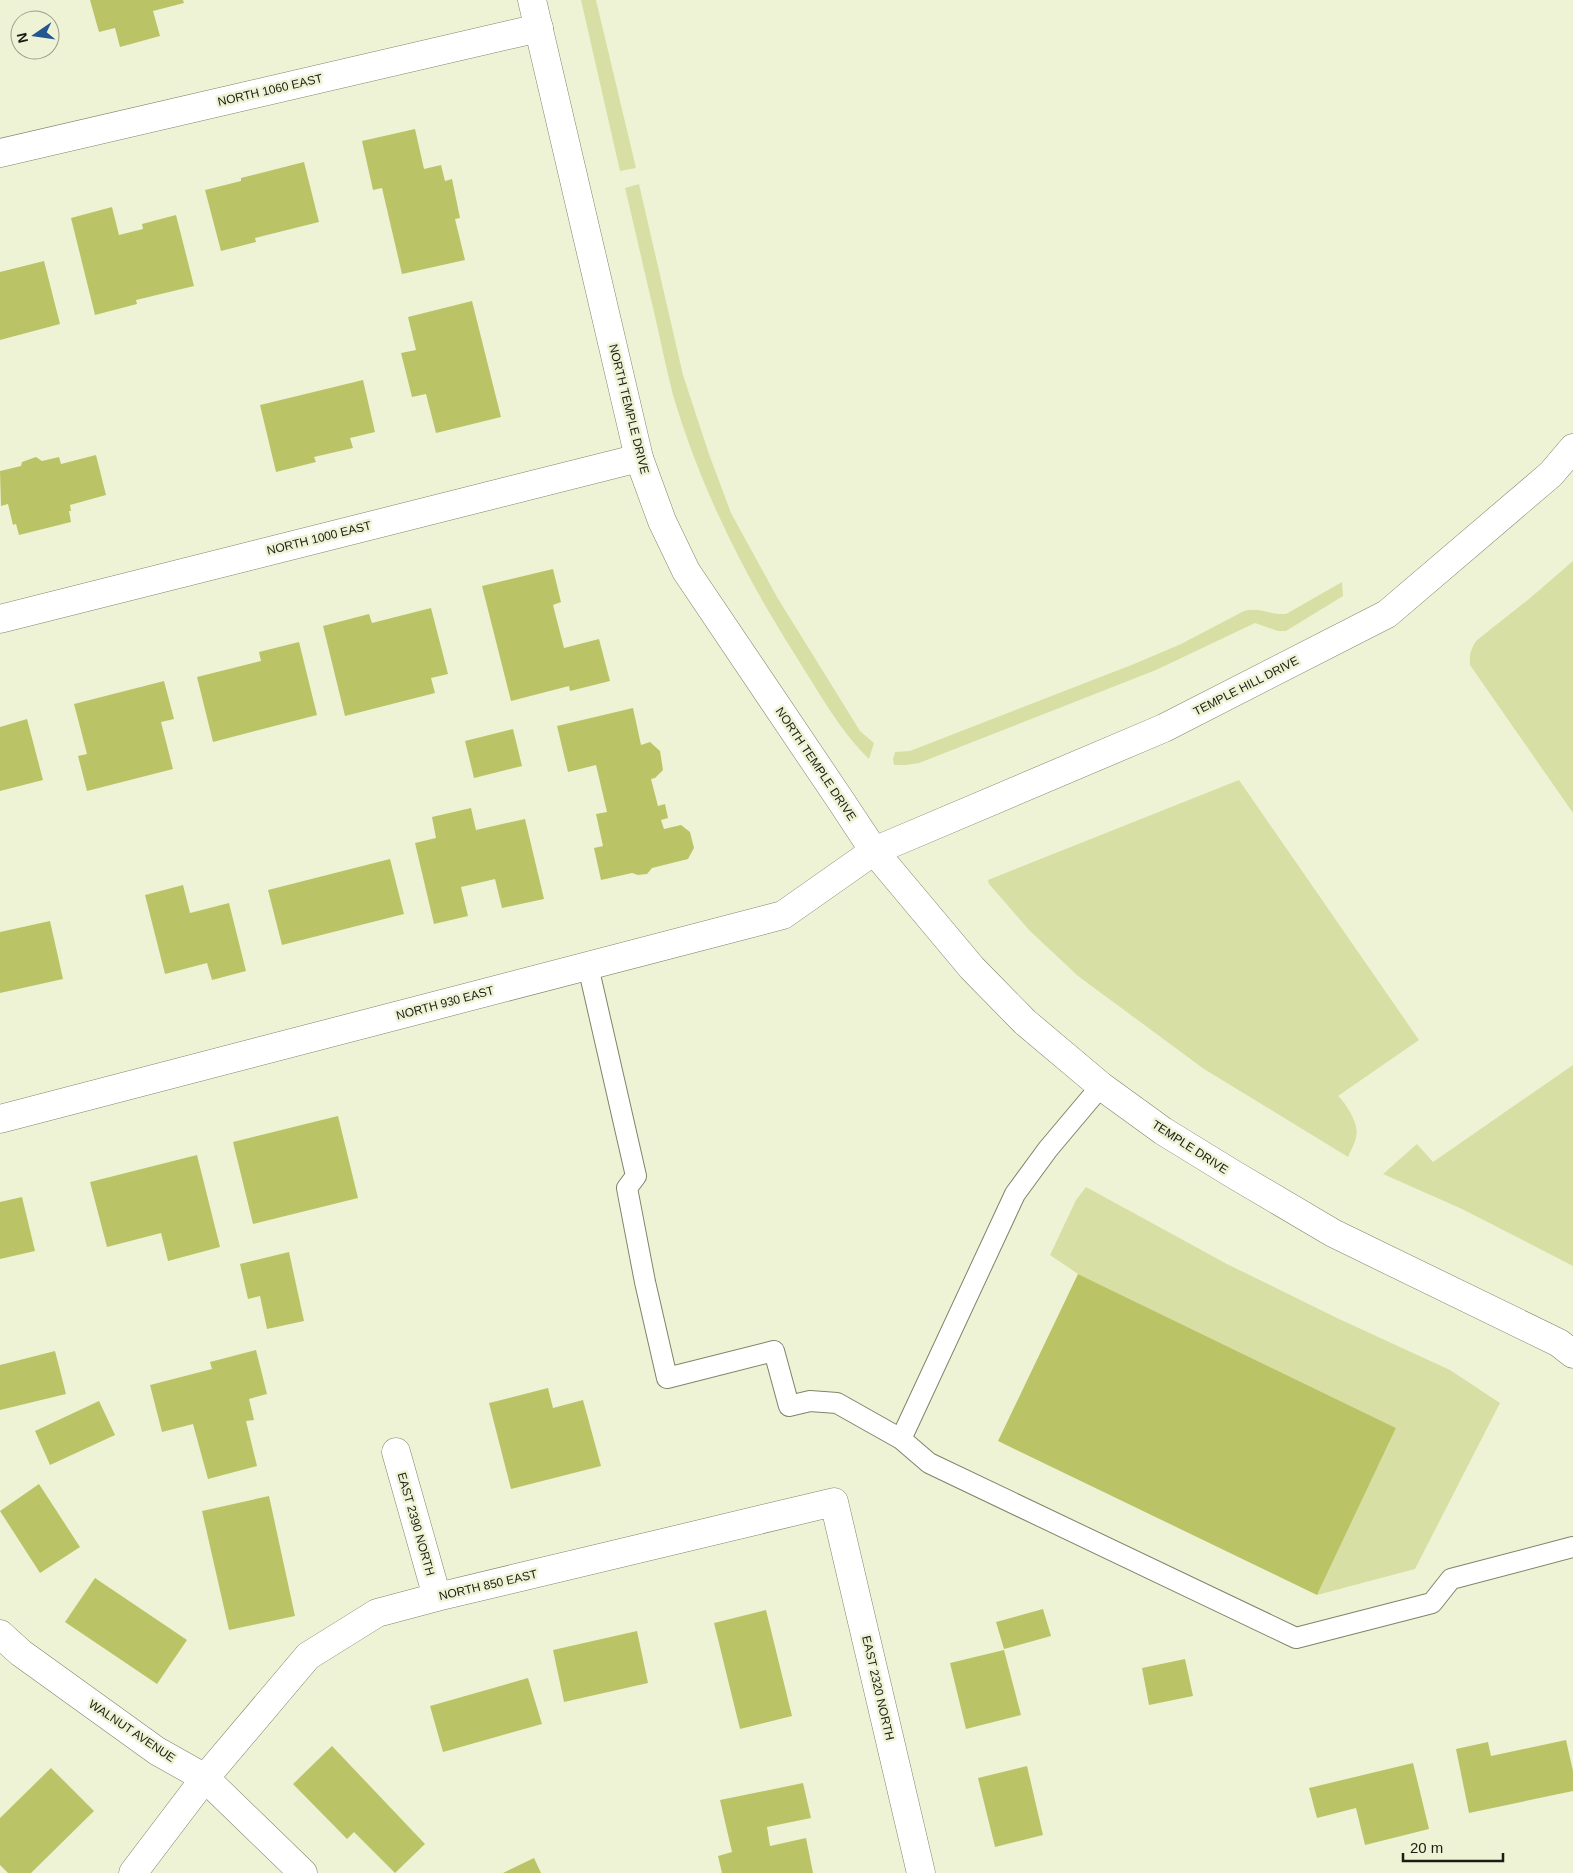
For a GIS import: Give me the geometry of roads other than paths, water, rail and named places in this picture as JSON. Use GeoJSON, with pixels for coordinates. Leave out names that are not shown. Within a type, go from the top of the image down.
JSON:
{"type":"FeatureCollection","features":[{"type":"Feature","properties":{"kind":"street","name":"NORTH TEMPLE DRIVE"},"geometry":{"type":"LineString","coordinates":[[532,0],[639,458],[662,521],[686,571],[874,851]]}},
{"type":"Feature","properties":{"kind":"street","name":"NORTH 1060 EAST"},"geometry":{"type":"LineString","coordinates":[[0,153],[539,28]]}},
{"type":"Feature","properties":{"kind":"street","name":"TEMPLE HILL DRIVE"},"geometry":{"type":"LineString","coordinates":[[874,851],[1164,728],[1387,614],[1551,474],[1573,448]]}},
{"type":"Feature","properties":{"kind":"street","name":"NORTH 1000 EAST"},"geometry":{"type":"LineString","coordinates":[[0,618],[639,458]]}},
{"type":"Feature","properties":{"kind":"street","name":"NORTH 930 EAST"},"geometry":{"type":"LineString","coordinates":[[0,1119],[783,914],[874,851]]}},
{"type":"Feature","properties":{"kind":"street","name":"TEMPLE DRIVE"},"geometry":{"type":"LineString","coordinates":[[874,851],[972,968],[1025,1022],[1101,1086],[1163,1131],[1333,1233],[1559,1343],[1573,1354]]}},
{"type":"Feature","properties":{"kind":"street","name":"EAST 2390 NORTH"},"geometry":{"type":"LineString","coordinates":[[396,1452],[437,1597]]}},
{"type":"Feature","properties":{"kind":"street","name":"NORTH 850 EAST"},"geometry":{"type":"LineString","coordinates":[[133,1873],[205,1778],[308,1656],[377,1613],[834,1502]]}},
{"type":"Feature","properties":{"kind":"street","name":"EAST 2320 NORTH"},"geometry":{"type":"LineString","coordinates":[[834,1502],[921,1873]]}},
{"type":"Feature","properties":{"kind":"street","name":"WALNUT AVENUE"},"geometry":{"type":"LineString","coordinates":[[0,1634],[21,1653],[157,1752],[205,1778],[303,1873]]}},
{"type":"Feature","properties":{"kind":"lane"},"geometry":{"type":"LineString","coordinates":[[588,966],[636,1176],[627,1188],[645,1282],[668,1378],[774,1351],[789,1406],[810,1401],[837,1403],[900,1439],[929,1463],[1296,1638],[1432,1603],[1451,1579],[1573,1547]]}},
{"type":"Feature","properties":{"kind":"lane"},"geometry":{"type":"LineString","coordinates":[[900,1439],[1015,1194],[1048,1149],[1101,1086]]}}]}
